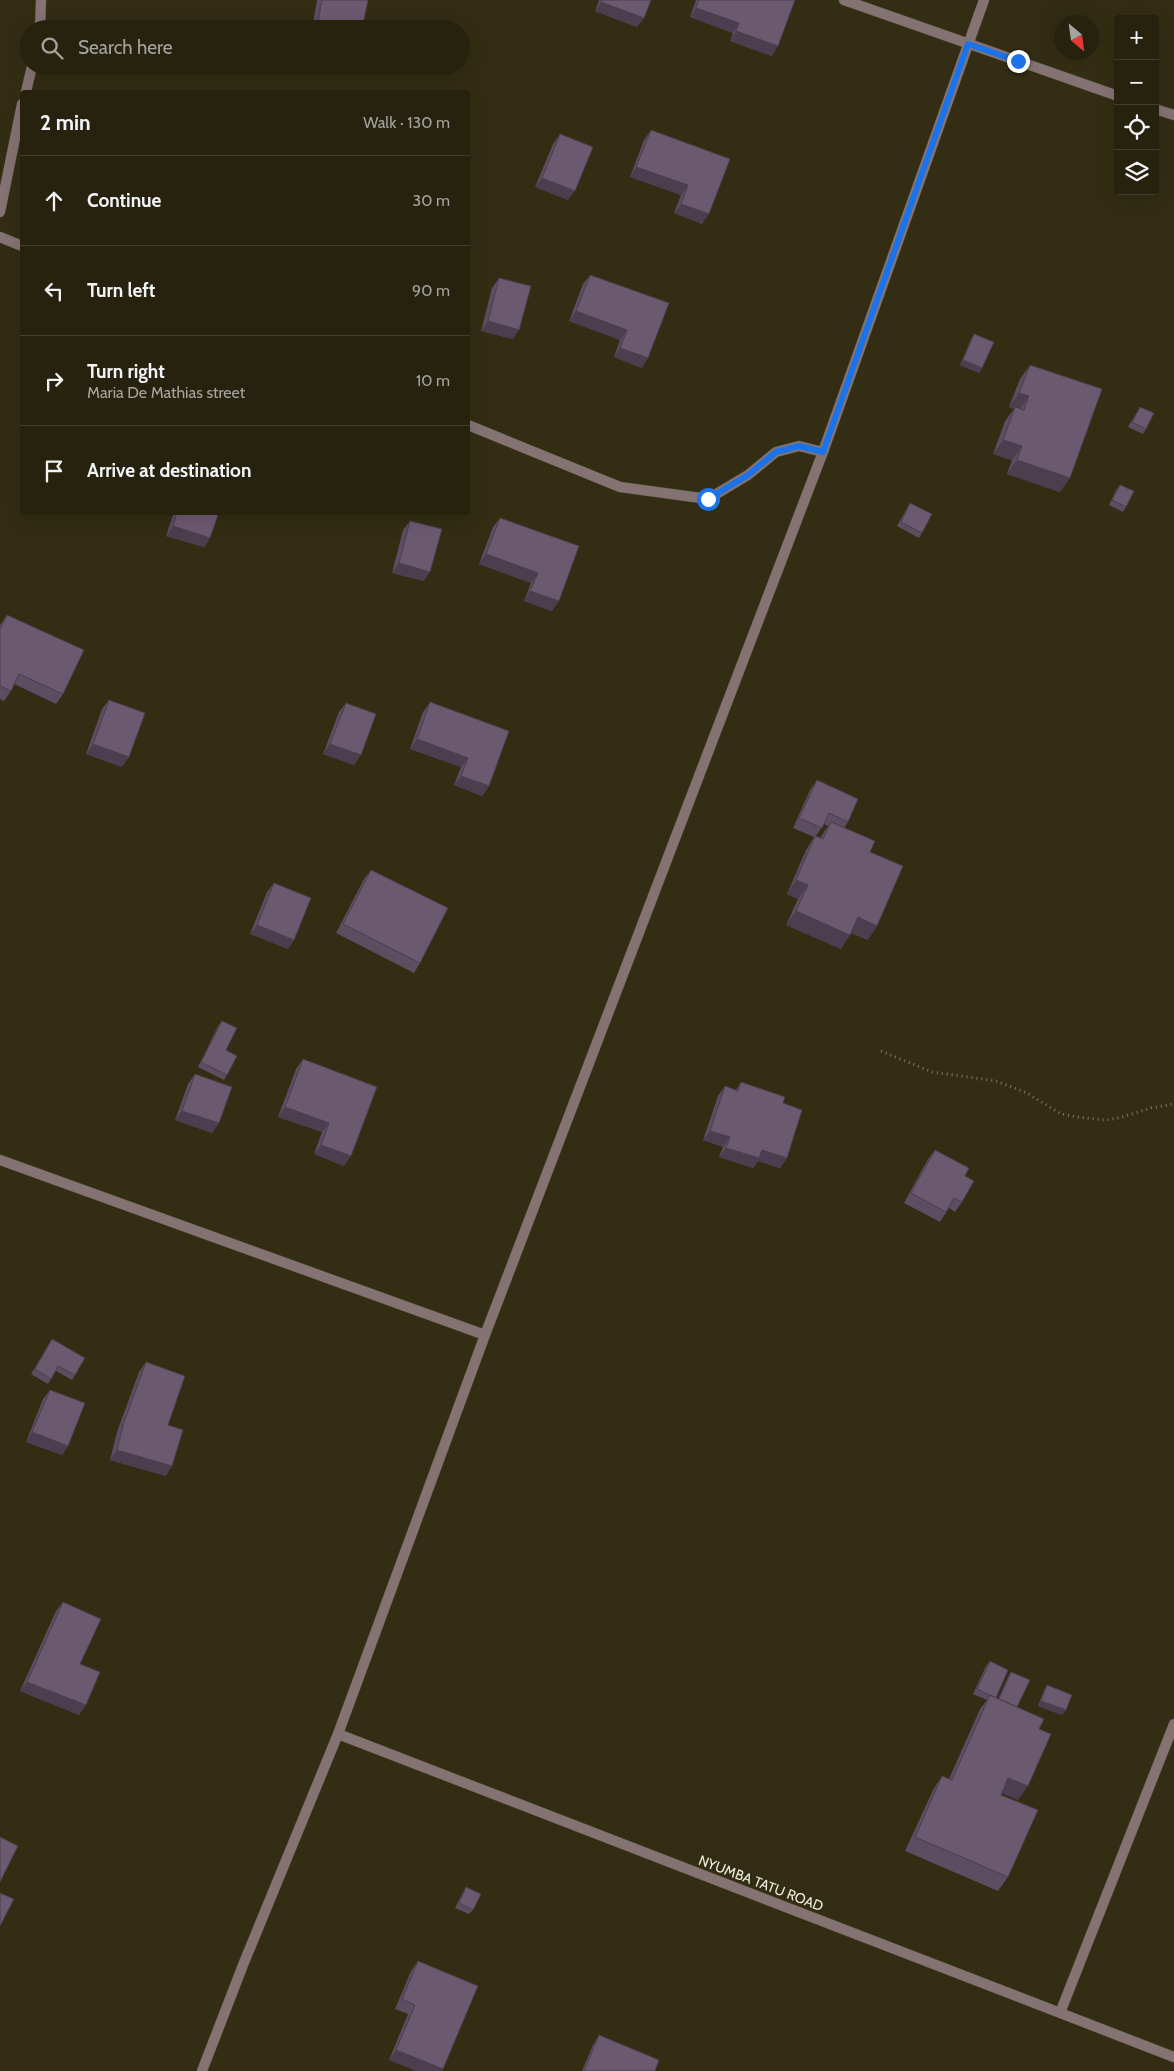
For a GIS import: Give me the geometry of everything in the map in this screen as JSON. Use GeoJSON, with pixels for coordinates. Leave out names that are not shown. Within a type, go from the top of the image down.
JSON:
{"type":"FeatureCollection","features":[{"type":"Feature","properties":{"kind":"street"},"geometry":{"type":"LineString","coordinates":[[40,0],[40,20]]}},
{"type":"Feature","properties":{"kind":"street"},"geometry":{"type":"LineString","coordinates":[[844,0],[1114,95]]}},
{"type":"Feature","properties":{"kind":"street"},"geometry":{"type":"LineString","coordinates":[[202,2071],[243,1965],[338,1734],[485,1336],[823,452],[984,0]]}},
{"type":"Feature","properties":{"kind":"street"},"geometry":{"type":"LineString","coordinates":[[26,90],[30,75]]}},
{"type":"Feature","properties":{"kind":"street"},"geometry":{"type":"LineString","coordinates":[[1159,110],[1174,115]]}},
{"type":"Feature","properties":{"kind":"street"},"geometry":{"type":"LineString","coordinates":[[0,212],[20,114]]}},
{"type":"Feature","properties":{"kind":"street"},"geometry":{"type":"LineString","coordinates":[[0,237],[20,245]]}},
{"type":"Feature","properties":{"kind":"street"},"geometry":{"type":"LineString","coordinates":[[470,426],[620,487],[708,499],[748,475],[776,452],[799,446],[823,452]]}},
{"type":"Feature","properties":{"kind":"street"},"geometry":{"type":"LineString","coordinates":[[0,1160],[485,1336]]}},
{"type":"Feature","properties":{"kind":"street"},"geometry":{"type":"LineString","coordinates":[[1060,2013],[1174,1724]]}},
{"type":"Feature","properties":{"kind":"street","name":"NYUMBA TATU ROAD"},"geometry":{"type":"LineString","coordinates":[[338,1734],[1174,2057]]}},
{"type":"Feature","properties":{"kind":"path"},"geometry":{"type":"LineString","coordinates":[[881,1051],[932,1072],[996,1081],[1027,1093],[1060,1114],[1105,1120],[1174,1104]]}},
{"type":"Feature","properties":{"kind":"building"},"geometry":{"type":"Polygon","coordinates":[[[322,0],[368,0],[364,20],[318,20],[322,0]]]}},
{"type":"Feature","properties":{"kind":"building"},"geometry":{"type":"Polygon","coordinates":[[[602,0],[651,0],[644,18],[601,2],[602,0]]]}},
{"type":"Feature","properties":{"kind":"building"},"geometry":{"type":"Polygon","coordinates":[[[699,0],[795,0],[778,46],[736,31],[739,23],[696,8],[699,0]]]}},
{"type":"Feature","properties":{"kind":"building"},"geometry":{"type":"Polygon","coordinates":[[[651,130],[730,159],[709,214],[681,204],[688,185],[636,167],[651,130]]]}},
{"type":"Feature","properties":{"kind":"building"},"geometry":{"type":"Polygon","coordinates":[[[560,134],[593,147],[575,191],[542,178],[560,134]]]}},
{"type":"Feature","properties":{"kind":"building"},"geometry":{"type":"Polygon","coordinates":[[[590,275],[669,303],[648,358],[620,348],[627,330],[576,311],[590,275]]]}},
{"type":"Feature","properties":{"kind":"building"},"geometry":{"type":"Polygon","coordinates":[[[499,278],[531,286],[519,330],[488,321],[499,278]]]}},
{"type":"Feature","properties":{"kind":"building"},"geometry":{"type":"Polygon","coordinates":[[[974,334],[994,342],[982,368],[963,360],[974,334]]]}},
{"type":"Feature","properties":{"kind":"building"},"geometry":{"type":"Polygon","coordinates":[[[1030,365],[1102,389],[1070,478],[1017,460],[1022,446],[1003,440],[1015,407],[1024,410],[1029,396],[1019,393],[1030,365]]]}},
{"type":"Feature","properties":{"kind":"building"},"geometry":{"type":"Polygon","coordinates":[[[1140,407],[1154,413],[1146,429],[1132,422],[1140,407]]]}},
{"type":"Feature","properties":{"kind":"building"},"geometry":{"type":"Polygon","coordinates":[[[1120,485],[1134,491],[1126,507],[1112,500],[1120,485]]]}},
{"type":"Feature","properties":{"kind":"building"},"geometry":{"type":"Polygon","coordinates":[[[910,503],[932,514],[922,533],[901,522],[910,503]]]}},
{"type":"Feature","properties":{"kind":"building"},"geometry":{"type":"Polygon","coordinates":[[[176,515],[218,515],[210,538],[173,526],[176,515]]]}},
{"type":"Feature","properties":{"kind":"building"},"geometry":{"type":"Polygon","coordinates":[[[500,518],[579,546],[559,601],[530,591],[538,573],[486,554],[500,518]]]}},
{"type":"Feature","properties":{"kind":"building"},"geometry":{"type":"Polygon","coordinates":[[[410,521],[442,529],[430,572],[399,563],[410,521]]]}},
{"type":"Feature","properties":{"kind":"building"},"geometry":{"type":"Polygon","coordinates":[[[7,615],[84,650],[63,694],[19,674],[11,691],[0,686],[0,629],[7,615]]]}},
{"type":"Feature","properties":{"kind":"building"},"geometry":{"type":"Polygon","coordinates":[[[109,700],[145,713],[129,757],[93,744],[109,700]]]}},
{"type":"Feature","properties":{"kind":"building"},"geometry":{"type":"Polygon","coordinates":[[[430,702],[509,731],[489,786],[461,776],[468,758],[417,739],[430,702]]]}},
{"type":"Feature","properties":{"kind":"building"},"geometry":{"type":"Polygon","coordinates":[[[346,703],[376,714],[361,755],[330,744],[346,703]]]}},
{"type":"Feature","properties":{"kind":"building"},"geometry":{"type":"Polygon","coordinates":[[[817,780],[858,799],[848,822],[829,813],[822,828],[799,818],[817,780]]]}},
{"type":"Feature","properties":{"kind":"building"},"geometry":{"type":"Polygon","coordinates":[[[831,822],[875,841],[870,852],[903,866],[877,926],[858,917],[850,935],[796,911],[808,885],[796,880],[815,836],[823,839],[831,822]]]}},
{"type":"Feature","properties":{"kind":"building"},"geometry":{"type":"Polygon","coordinates":[[[371,870],[448,908],[420,963],[343,924],[371,870]]]}},
{"type":"Feature","properties":{"kind":"building"},"geometry":{"type":"Polygon","coordinates":[[[274,883],[311,898],[294,940],[257,925],[274,883]]]}},
{"type":"Feature","properties":{"kind":"building"},"geometry":{"type":"Polygon","coordinates":[[[222,1021],[237,1028],[226,1050],[237,1056],[227,1075],[201,1062],[222,1021]]]}},
{"type":"Feature","properties":{"kind":"building"},"geometry":{"type":"Polygon","coordinates":[[[303,1059],[377,1087],[351,1156],[321,1145],[329,1123],[285,1107],[303,1059]]]}},
{"type":"Feature","properties":{"kind":"building"},"geometry":{"type":"Polygon","coordinates":[[[195,1074],[232,1087],[219,1123],[182,1111],[195,1074]]]}},
{"type":"Feature","properties":{"kind":"building"},"geometry":{"type":"Polygon","coordinates":[[[741,1082],[785,1097],[783,1103],[802,1110],[787,1158],[762,1150],[759,1158],[726,1148],[730,1137],[710,1131],[725,1086],[738,1091],[741,1082]]]}},
{"type":"Feature","properties":{"kind":"building"},"geometry":{"type":"Polygon","coordinates":[[[935,1150],[969,1168],[965,1176],[974,1181],[962,1202],[954,1198],[946,1212],[911,1193],[935,1150]]]}},
{"type":"Feature","properties":{"kind":"building"},"geometry":{"type":"Polygon","coordinates":[[[52,1339],[85,1358],[75,1375],[58,1366],[51,1379],[35,1369],[52,1339]]]}},
{"type":"Feature","properties":{"kind":"building"},"geometry":{"type":"Polygon","coordinates":[[[146,1362],[185,1376],[168,1425],[183,1430],[172,1466],[117,1450],[124,1422],[146,1362]]]}},
{"type":"Feature","properties":{"kind":"building"},"geometry":{"type":"Polygon","coordinates":[[[50,1390],[85,1403],[68,1446],[32,1432],[50,1390]]]}},
{"type":"Feature","properties":{"kind":"building"},"geometry":{"type":"Polygon","coordinates":[[[63,1602],[101,1619],[80,1664],[100,1672],[86,1705],[27,1682],[63,1602]]]}},
{"type":"Feature","properties":{"kind":"building"},"geometry":{"type":"Polygon","coordinates":[[[990,1661],[1008,1670],[996,1698],[977,1689],[990,1661]]]}},
{"type":"Feature","properties":{"kind":"building"},"geometry":{"type":"Polygon","coordinates":[[[1011,1672],[1030,1680],[1017,1707],[999,1699],[1011,1672]]]}},
{"type":"Feature","properties":{"kind":"building"},"geometry":{"type":"Polygon","coordinates":[[[1047,1685],[1072,1695],[1066,1710],[1041,1701],[1047,1685]]]}},
{"type":"Feature","properties":{"kind":"building"},"geometry":{"type":"Polygon","coordinates":[[[990,1695],[1044,1719],[1039,1729],[1051,1734],[1028,1786],[1008,1778],[1001,1795],[1038,1810],[1008,1877],[915,1837],[942,1776],[952,1780],[990,1695]]]}},
{"type":"Feature","properties":{"kind":"building"},"geometry":{"type":"Polygon","coordinates":[[[0,1837],[18,1846],[0,1882],[0,1837]]]}},
{"type":"Feature","properties":{"kind":"building"},"geometry":{"type":"Polygon","coordinates":[[[466,1887],[481,1894],[473,1910],[459,1903],[466,1887]]]}},
{"type":"Feature","properties":{"kind":"building"},"geometry":{"type":"Polygon","coordinates":[[[0,1893],[14,1899],[0,1926],[0,1893]]]}},
{"type":"Feature","properties":{"kind":"building"},"geometry":{"type":"Polygon","coordinates":[[[418,1961],[478,1986],[443,2069],[396,2050],[415,2005],[402,1999],[418,1961]]]}},
{"type":"Feature","properties":{"kind":"building"},"geometry":{"type":"Polygon","coordinates":[[[599,2035],[659,2060],[655,2071],[584,2071],[599,2035]]]}},
{"type":"Feature","properties":{"kind":"route"},"geometry":{"type":"LineString","coordinates":[[708,499],[748,475],[776,452],[799,446],[823,452],[968,44],[1018,61]]}}]}
